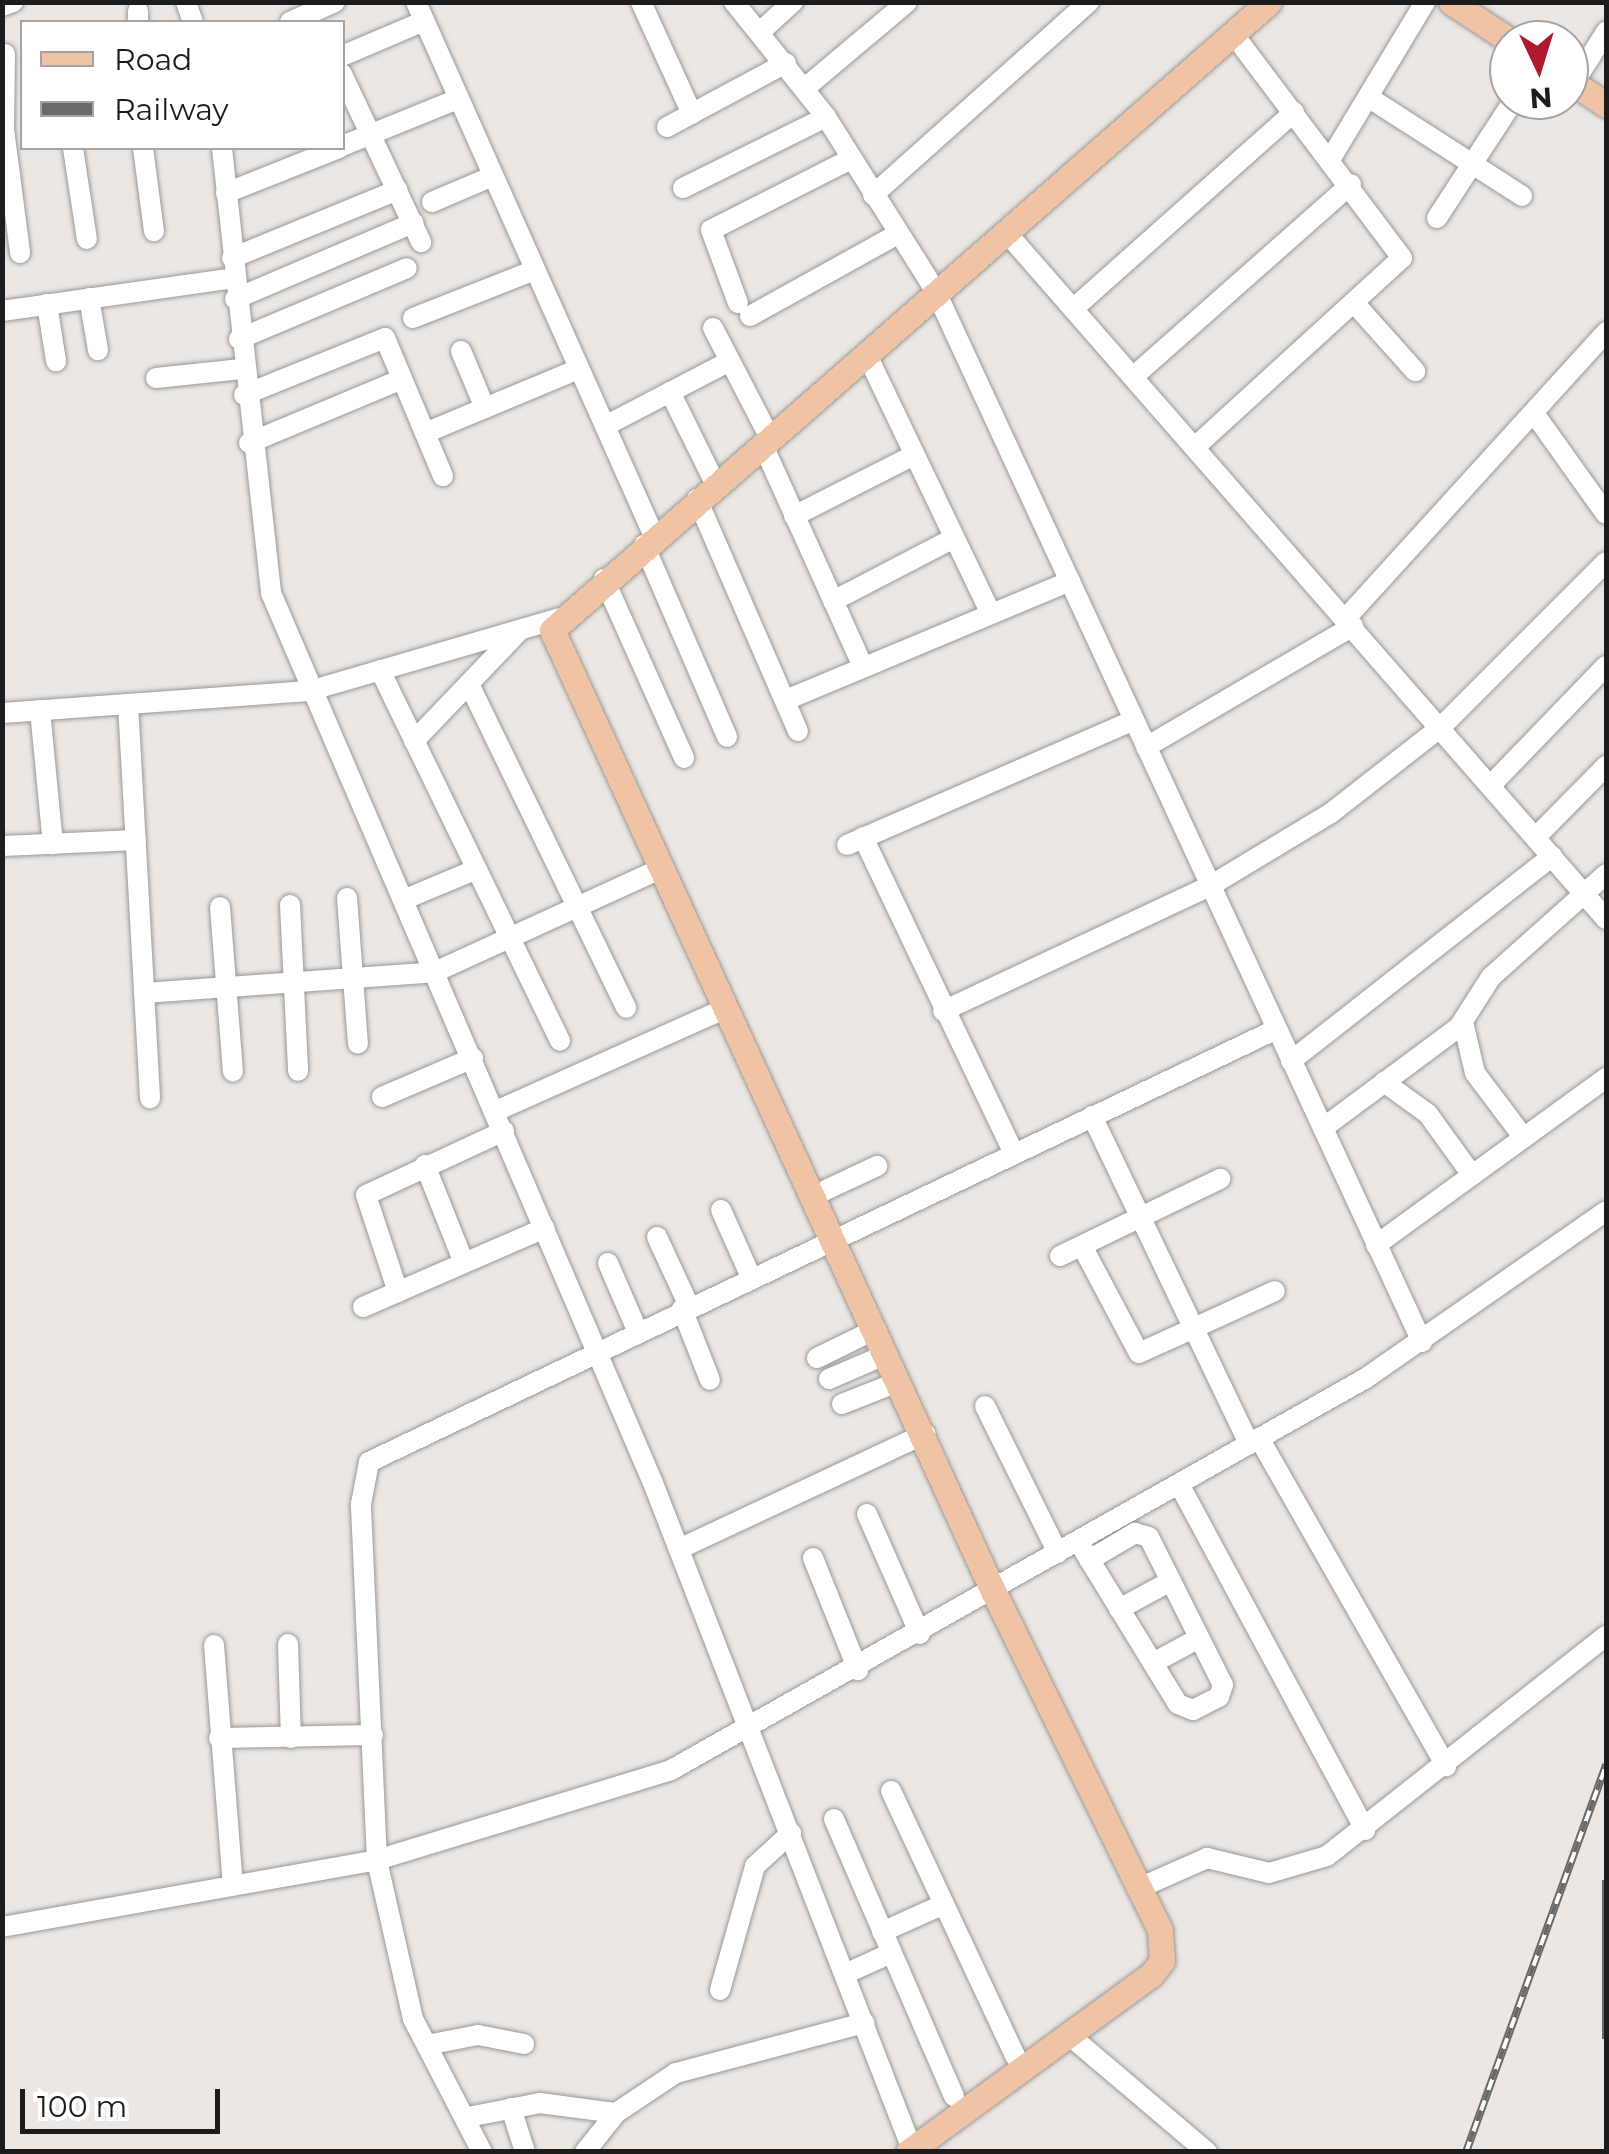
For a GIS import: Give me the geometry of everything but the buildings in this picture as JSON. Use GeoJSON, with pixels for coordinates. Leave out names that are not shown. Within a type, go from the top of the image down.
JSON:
{"type":"FeatureCollection","features":[{"type":"Feature","properties":{"kind":"main road"},"geometry":{"type":"LineString","coordinates":[[910,2150],[1069,2035],[1162,1961],[1160,1930],[993,1592],[888,1354],[555,652],[560,618],[1269,2]]}},
{"type":"Feature","properties":{"kind":"main road"},"geometry":{"type":"LineString","coordinates":[[1451,2],[1489,27]]}},
{"type":"Feature","properties":{"kind":"main road"},"geometry":{"type":"LineString","coordinates":[[1473,2],[1500,20]]}},
{"type":"Feature","properties":{"kind":"street"},"geometry":{"type":"LineString","coordinates":[[2,6],[13,2]]}},
{"type":"Feature","properties":{"kind":"street"},"geometry":{"type":"LineString","coordinates":[[313,12],[335,2]]}},
{"type":"Feature","properties":{"kind":"street"},"geometry":{"type":"LineString","coordinates":[[641,2],[692,114]]}},
{"type":"Feature","properties":{"kind":"street"},"geometry":{"type":"LineString","coordinates":[[734,2],[826,117],[936,292],[1422,1342]]}},
{"type":"Feature","properties":{"kind":"street"},"geometry":{"type":"LineString","coordinates":[[760,32],[793,2]]}},
{"type":"Feature","properties":{"kind":"street"},"geometry":{"type":"LineString","coordinates":[[805,88],[907,2]]}},
{"type":"Feature","properties":{"kind":"street"},"geometry":{"type":"LineString","coordinates":[[872,195],[1089,2]]}},
{"type":"Feature","properties":{"kind":"street"},"geometry":{"type":"LineString","coordinates":[[1330,158],[1425,2]]}},
{"type":"Feature","properties":{"kind":"street"},"geometry":{"type":"LineString","coordinates":[[345,54],[420,12],[605,426],[728,737]]}},
{"type":"Feature","properties":{"kind":"street"},"geometry":{"type":"LineString","coordinates":[[1589,53],[1606,32]]}},
{"type":"Feature","properties":{"kind":"street"},"geometry":{"type":"LineString","coordinates":[[1195,447],[1400,266],[1402,252],[1233,34]]}},
{"type":"Feature","properties":{"kind":"street"},"geometry":{"type":"LineString","coordinates":[[5,54],[3,130],[20,253]]}},
{"type":"Feature","properties":{"kind":"street"},"geometry":{"type":"LineString","coordinates":[[667,127],[786,63]]}},
{"type":"Feature","properties":{"kind":"street"},"geometry":{"type":"LineString","coordinates":[[2,310],[234,278],[417,232],[345,80]]}},
{"type":"Feature","properties":{"kind":"street"},"geometry":{"type":"LineString","coordinates":[[1368,97],[1522,196]]}},
{"type":"Feature","properties":{"kind":"street"},"geometry":{"type":"LineString","coordinates":[[345,145],[458,98]]}},
{"type":"Feature","properties":{"kind":"street"},"geometry":{"type":"LineString","coordinates":[[1073,309],[1294,112]]}},
{"type":"Feature","properties":{"kind":"street"},"geometry":{"type":"LineString","coordinates":[[683,188],[826,117]]}},
{"type":"Feature","properties":{"kind":"street"},"geometry":{"type":"LineString","coordinates":[[1438,218],[1501,120]]}},
{"type":"Feature","properties":{"kind":"street"},"geometry":{"type":"LineString","coordinates":[[73,150],[87,238]]}},
{"type":"Feature","properties":{"kind":"street"},"geometry":{"type":"LineString","coordinates":[[142,150],[154,231]]}},
{"type":"Feature","properties":{"kind":"street"},"geometry":{"type":"LineString","coordinates":[[222,150],[248,443],[271,594],[309,690],[500,1120],[679,1549],[910,2150]]}},
{"type":"Feature","properties":{"kind":"street"},"geometry":{"type":"LineString","coordinates":[[226,194],[334,150]]}},
{"type":"Feature","properties":{"kind":"street"},"geometry":{"type":"LineString","coordinates":[[851,159],[712,230],[744,310],[898,234]]}},
{"type":"Feature","properties":{"kind":"street"},"geometry":{"type":"LineString","coordinates":[[432,202],[494,176]]}},
{"type":"Feature","properties":{"kind":"street"},"geometry":{"type":"LineString","coordinates":[[1133,377],[1351,184]]}},
{"type":"Feature","properties":{"kind":"street"},"geometry":{"type":"LineString","coordinates":[[234,278],[398,190]]}},
{"type":"Feature","properties":{"kind":"street"},"geometry":{"type":"LineString","coordinates":[[1005,232],[1606,918]]}},
{"type":"Feature","properties":{"kind":"street"},"geometry":{"type":"LineString","coordinates":[[239,338],[406,268]]}},
{"type":"Feature","properties":{"kind":"street"},"geometry":{"type":"LineString","coordinates":[[413,318],[535,270]]}},
{"type":"Feature","properties":{"kind":"street"},"geometry":{"type":"LineString","coordinates":[[89,298],[98,350]]}},
{"type":"Feature","properties":{"kind":"street"},"geometry":{"type":"LineString","coordinates":[[47,304],[56,360]]}},
{"type":"Feature","properties":{"kind":"street"},"geometry":{"type":"LineString","coordinates":[[1356,305],[1414,371]]}},
{"type":"Feature","properties":{"kind":"street"},"geometry":{"type":"LineString","coordinates":[[713,328],[862,668]]}},
{"type":"Feature","properties":{"kind":"street"},"geometry":{"type":"LineString","coordinates":[[1146,748],[1350,622],[1536,416],[1606,332]]}},
{"type":"Feature","properties":{"kind":"street"},"geometry":{"type":"LineString","coordinates":[[244,395],[382,338],[444,476]]}},
{"type":"Feature","properties":{"kind":"street"},"geometry":{"type":"LineString","coordinates":[[461,351],[485,408]]}},
{"type":"Feature","properties":{"kind":"street"},"geometry":{"type":"LineString","coordinates":[[866,352],[990,614]]}},
{"type":"Feature","properties":{"kind":"street"},"geometry":{"type":"LineString","coordinates":[[605,426],[730,361]]}},
{"type":"Feature","properties":{"kind":"street"},"geometry":{"type":"LineString","coordinates":[[425,433],[579,368]]}},
{"type":"Feature","properties":{"kind":"street"},"geometry":{"type":"LineString","coordinates":[[156,378],[242,369]]}},
{"type":"Feature","properties":{"kind":"street"},"geometry":{"type":"LineString","coordinates":[[248,443],[402,378]]}},
{"type":"Feature","properties":{"kind":"street"},"geometry":{"type":"LineString","coordinates":[[670,392],[798,731]]}},
{"type":"Feature","properties":{"kind":"street"},"geometry":{"type":"LineString","coordinates":[[1536,416],[1606,514]]}},
{"type":"Feature","properties":{"kind":"street"},"geometry":{"type":"LineString","coordinates":[[794,516],[914,456]]}},
{"type":"Feature","properties":{"kind":"street"},"geometry":{"type":"LineString","coordinates":[[832,601],[952,538]]}},
{"type":"Feature","properties":{"kind":"street"},"geometry":{"type":"LineString","coordinates":[[943,1012],[1210,886],[1330,813],[1441,727],[1606,562]]}},
{"type":"Feature","properties":{"kind":"street"},"geometry":{"type":"LineString","coordinates":[[604,579],[684,758]]}},
{"type":"Feature","properties":{"kind":"street"},"geometry":{"type":"LineString","coordinates":[[786,700],[1070,581]]}},
{"type":"Feature","properties":{"kind":"street"},"geometry":{"type":"LineString","coordinates":[[2,713],[309,690],[560,618]]}},
{"type":"Feature","properties":{"kind":"street"},"geometry":{"type":"LineString","coordinates":[[414,741],[520,630]]}},
{"type":"Feature","properties":{"kind":"street"},"geometry":{"type":"LineString","coordinates":[[1491,785],[1606,666]]}},
{"type":"Feature","properties":{"kind":"street"},"geometry":{"type":"LineString","coordinates":[[380,670],[560,1041]]}},
{"type":"Feature","properties":{"kind":"street"},"geometry":{"type":"LineString","coordinates":[[469,684],[582,906],[626,1008]]}},
{"type":"Feature","properties":{"kind":"street"},"geometry":{"type":"LineString","coordinates":[[128,704],[150,1098]]}},
{"type":"Feature","properties":{"kind":"street"},"geometry":{"type":"LineString","coordinates":[[40,710],[53,844]]}},
{"type":"Feature","properties":{"kind":"street"},"geometry":{"type":"LineString","coordinates":[[1014,1153],[855,841],[1134,720]]}},
{"type":"Feature","properties":{"kind":"street"},"geometry":{"type":"LineString","coordinates":[[1536,837],[1606,766]]}},
{"type":"Feature","properties":{"kind":"street"},"geometry":{"type":"LineString","coordinates":[[2,846],[136,840]]}},
{"type":"Feature","properties":{"kind":"street"},"geometry":{"type":"LineString","coordinates":[[1292,1061],[1552,856]]}},
{"type":"Feature","properties":{"kind":"street"},"geometry":{"type":"LineString","coordinates":[[403,900],[477,869]]}},
{"type":"Feature","properties":{"kind":"street"},"geometry":{"type":"LineString","coordinates":[[144,993],[435,972],[658,870]]}},
{"type":"Feature","properties":{"kind":"street"},"geometry":{"type":"LineString","coordinates":[[1322,1128],[1463,1022],[1491,977],[1606,874]]}},
{"type":"Feature","properties":{"kind":"street"},"geometry":{"type":"LineString","coordinates":[[346,898],[358,1044]]}},
{"type":"Feature","properties":{"kind":"street"},"geometry":{"type":"LineString","coordinates":[[290,905],[298,1071]]}},
{"type":"Feature","properties":{"kind":"street"},"geometry":{"type":"LineString","coordinates":[[220,907],[233,1071]]}},
{"type":"Feature","properties":{"kind":"street"},"geometry":{"type":"LineString","coordinates":[[398,1292],[364,1200],[500,1120],[724,1009]]}},
{"type":"Feature","properties":{"kind":"street"},"geometry":{"type":"LineString","coordinates":[[1463,1022],[1476,1073],[1524,1138]]}},
{"type":"Feature","properties":{"kind":"street"},"geometry":{"type":"LineString","coordinates":[[482,2152],[468,2117],[426,2044],[376,1860],[361,1504],[369,1462],[637,1330],[1277,1030]]}},
{"type":"Feature","properties":{"kind":"street"},"geometry":{"type":"LineString","coordinates":[[382,1097],[473,1058]]}},
{"type":"Feature","properties":{"kind":"street"},"geometry":{"type":"LineString","coordinates":[[1376,1245],[1606,1078]]}},
{"type":"Feature","properties":{"kind":"street"},"geometry":{"type":"LineString","coordinates":[[1384,1082],[1428,1114],[1472,1176]]}},
{"type":"Feature","properties":{"kind":"street"},"geometry":{"type":"LineString","coordinates":[[1092,1116],[1194,1331],[1254,1441],[1446,1766]]}},
{"type":"Feature","properties":{"kind":"street"},"geometry":{"type":"LineString","coordinates":[[426,1166],[464,1263]]}},
{"type":"Feature","properties":{"kind":"street"},"geometry":{"type":"LineString","coordinates":[[812,1196],[877,1166]]}},
{"type":"Feature","properties":{"kind":"street"},"geometry":{"type":"LineString","coordinates":[[1060,1256],[1220,1180]]}},
{"type":"Feature","properties":{"kind":"street"},"geometry":{"type":"LineString","coordinates":[[721,1210],[750,1277]]}},
{"type":"Feature","properties":{"kind":"street"},"geometry":{"type":"LineString","coordinates":[[1083,1551],[1180,1484],[1422,1342],[1606,1211]]}},
{"type":"Feature","properties":{"kind":"street"},"geometry":{"type":"LineString","coordinates":[[363,1307],[545,1228]]}},
{"type":"Feature","properties":{"kind":"street"},"geometry":{"type":"LineString","coordinates":[[657,1237],[710,1380]]}},
{"type":"Feature","properties":{"kind":"street"},"geometry":{"type":"LineString","coordinates":[[1082,1246],[1131,1348],[1149,1353],[1275,1291]]}},
{"type":"Feature","properties":{"kind":"street"},"geometry":{"type":"LineString","coordinates":[[608,1263],[637,1330]]}},
{"type":"Feature","properties":{"kind":"street"},"geometry":{"type":"LineString","coordinates":[[817,1358],[876,1329]]}},
{"type":"Feature","properties":{"kind":"street"},"geometry":{"type":"LineString","coordinates":[[829,1380],[888,1354]]}},
{"type":"Feature","properties":{"kind":"street"},"geometry":{"type":"LineString","coordinates":[[842,1404],[900,1380]]}},
{"type":"Feature","properties":{"kind":"street"},"geometry":{"type":"LineString","coordinates":[[985,1406],[1058,1553]]}},
{"type":"Feature","properties":{"kind":"street"},"geometry":{"type":"LineString","coordinates":[[679,1549],[925,1434]]}},
{"type":"Feature","properties":{"kind":"street"},"geometry":{"type":"LineString","coordinates":[[1180,1484],[1365,1830]]}},
{"type":"Feature","properties":{"kind":"street"},"geometry":{"type":"LineString","coordinates":[[867,1514],[920,1634]]}},
{"type":"Feature","properties":{"kind":"street"},"geometry":{"type":"LineString","coordinates":[[2,1927],[376,1860],[599,1796],[752,1731],[1058,1553],[1083,1551],[1143,1532],[1223,1685],[1219,1697],[1184,1710],[1083,1551]]}},
{"type":"Feature","properties":{"kind":"street"},"geometry":{"type":"LineString","coordinates":[[813,1558],[858,1670]]}},
{"type":"Feature","properties":{"kind":"street"},"geometry":{"type":"LineString","coordinates":[[1119,1609],[1171,1581]]}},
{"type":"Feature","properties":{"kind":"street"},"geometry":{"type":"LineString","coordinates":[[1137,1889],[1207,1858],[1269,1874],[1297,1869],[1365,1830],[1606,1636]]}},
{"type":"Feature","properties":{"kind":"street"},"geometry":{"type":"LineString","coordinates":[[1152,1663],[1200,1638]]}},
{"type":"Feature","properties":{"kind":"street"},"geometry":{"type":"LineString","coordinates":[[288,1644],[291,1738]]}},
{"type":"Feature","properties":{"kind":"street"},"geometry":{"type":"LineString","coordinates":[[214,1646],[218,1738],[233,1884]]}},
{"type":"Feature","properties":{"kind":"street"},"geometry":{"type":"LineString","coordinates":[[218,1738],[373,1735]]}},
{"type":"Feature","properties":{"kind":"street"},"geometry":{"type":"LineString","coordinates":[[891,1791],[1015,2056]]}},
{"type":"Feature","properties":{"kind":"street"},"geometry":{"type":"LineString","coordinates":[[834,1819],[954,2096]]}},
{"type":"Feature","properties":{"kind":"street"},"geometry":{"type":"LineString","coordinates":[[720,1990],[756,1866],[791,1833]]}},
{"type":"Feature","properties":{"kind":"street"},"geometry":{"type":"LineString","coordinates":[[882,1932],[944,1904]]}},
{"type":"Feature","properties":{"kind":"street"},"geometry":{"type":"LineString","coordinates":[[845,1974],[892,1954]]}},
{"type":"Feature","properties":{"kind":"street"},"geometry":{"type":"LineString","coordinates":[[585,2152],[616,2113],[676,2074],[864,2023]]}},
{"type":"Feature","properties":{"kind":"street"},"geometry":{"type":"LineString","coordinates":[[426,2044],[478,2035],[524,2044]]}},
{"type":"Feature","properties":{"kind":"street"},"geometry":{"type":"LineString","coordinates":[[1069,2035],[1207,2152]]}},
{"type":"Feature","properties":{"kind":"street"},"geometry":{"type":"LineString","coordinates":[[468,2117],[510,2108],[616,2113]]}},
{"type":"Feature","properties":{"kind":"street"},"geometry":{"type":"LineString","coordinates":[[510,2108],[525,2152]]}},
{"type":"Feature","properties":{"kind":"railway"},"geometry":{"type":"LineString","coordinates":[[1466,2152],[1606,1765]]}},
{"type":"Feature","properties":{"kind":"railway"},"geometry":{"type":"LineString","coordinates":[[1606,1880],[1606,2039]]}}]}
